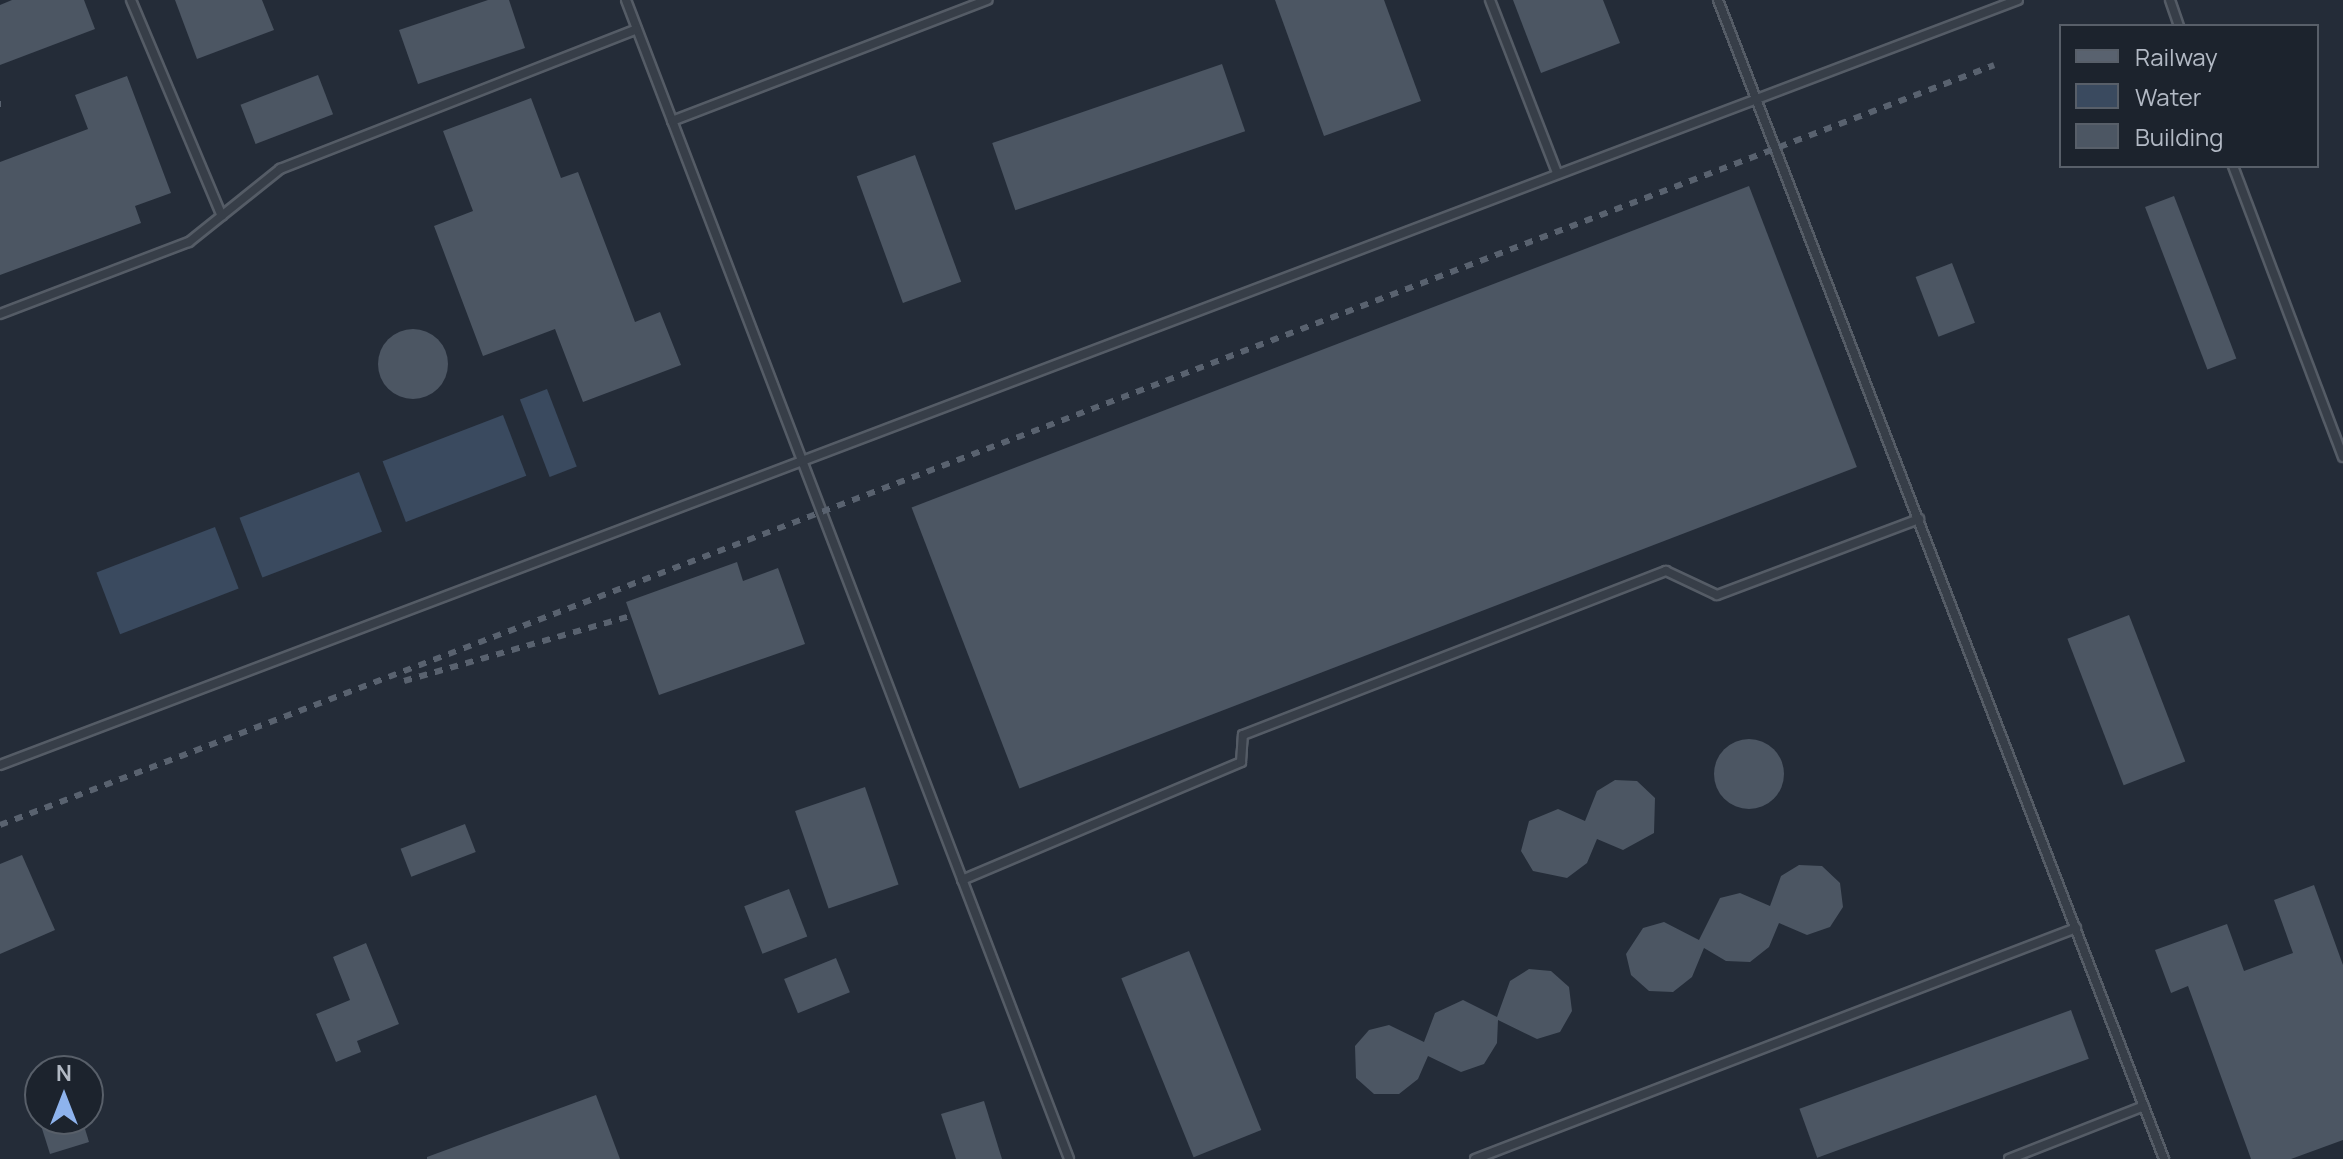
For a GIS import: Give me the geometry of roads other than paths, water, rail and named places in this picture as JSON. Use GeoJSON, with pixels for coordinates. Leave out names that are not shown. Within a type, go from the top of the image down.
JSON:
{"type":"FeatureCollection","features":[{"type":"Feature","properties":{"kind":"lane"},"geometry":{"type":"LineString","coordinates":[[131,0],[222,216]]}},
{"type":"Feature","properties":{"kind":"lane"},"geometry":{"type":"LineString","coordinates":[[626,0],[1069,1159]]}},
{"type":"Feature","properties":{"kind":"lane"},"geometry":{"type":"LineString","coordinates":[[672,121],[988,0]]}},
{"type":"Feature","properties":{"kind":"lane"},"geometry":{"type":"LineString","coordinates":[[1490,0],[1557,173]]}},
{"type":"Feature","properties":{"kind":"lane"},"geometry":{"type":"LineString","coordinates":[[1718,0],[2164,1159]]}},
{"type":"Feature","properties":{"kind":"lane"},"geometry":{"type":"LineString","coordinates":[[0,765],[2018,0]]}},
{"type":"Feature","properties":{"kind":"lane"},"geometry":{"type":"LineString","coordinates":[[2170,0],[2178,24]]}},
{"type":"Feature","properties":{"kind":"lane"},"geometry":{"type":"LineString","coordinates":[[0,314],[189,242],[280,169],[637,29]]}},
{"type":"Feature","properties":{"kind":"lane"},"geometry":{"type":"LineString","coordinates":[[2234,168],[2343,457]]}},
{"type":"Feature","properties":{"kind":"lane"},"geometry":{"type":"LineString","coordinates":[[962,880],[1241,762],[1243,735],[1666,571],[1717,595],[1919,519]]}},
{"type":"Feature","properties":{"kind":"lane"},"geometry":{"type":"LineString","coordinates":[[1475,1159],[2076,928]]}},
{"type":"Feature","properties":{"kind":"lane"},"geometry":{"type":"LineString","coordinates":[[2009,1159],[2144,1106]]}},
{"type":"Feature","properties":{"kind":"water"},"geometry":{"type":"Polygon","coordinates":[[[547,389],[577,466],[550,477],[520,399],[547,389]]]}},
{"type":"Feature","properties":{"kind":"water"},"geometry":{"type":"Polygon","coordinates":[[[503,415],[526,476],[406,522],[383,461],[503,415]]]}},
{"type":"Feature","properties":{"kind":"water"},"geometry":{"type":"Polygon","coordinates":[[[359,472],[382,532],[262,578],[240,518],[359,472]]]}},
{"type":"Feature","properties":{"kind":"water"},"geometry":{"type":"Polygon","coordinates":[[[215,527],[239,589],[120,634],[96,573],[215,527]]]}},
{"type":"Feature","properties":{"kind":"railway"},"geometry":{"type":"LineString","coordinates":[[0,825],[1994,65]]}},
{"type":"Feature","properties":{"kind":"railway"},"geometry":{"type":"LineString","coordinates":[[404,681],[631,616]]}}]}
